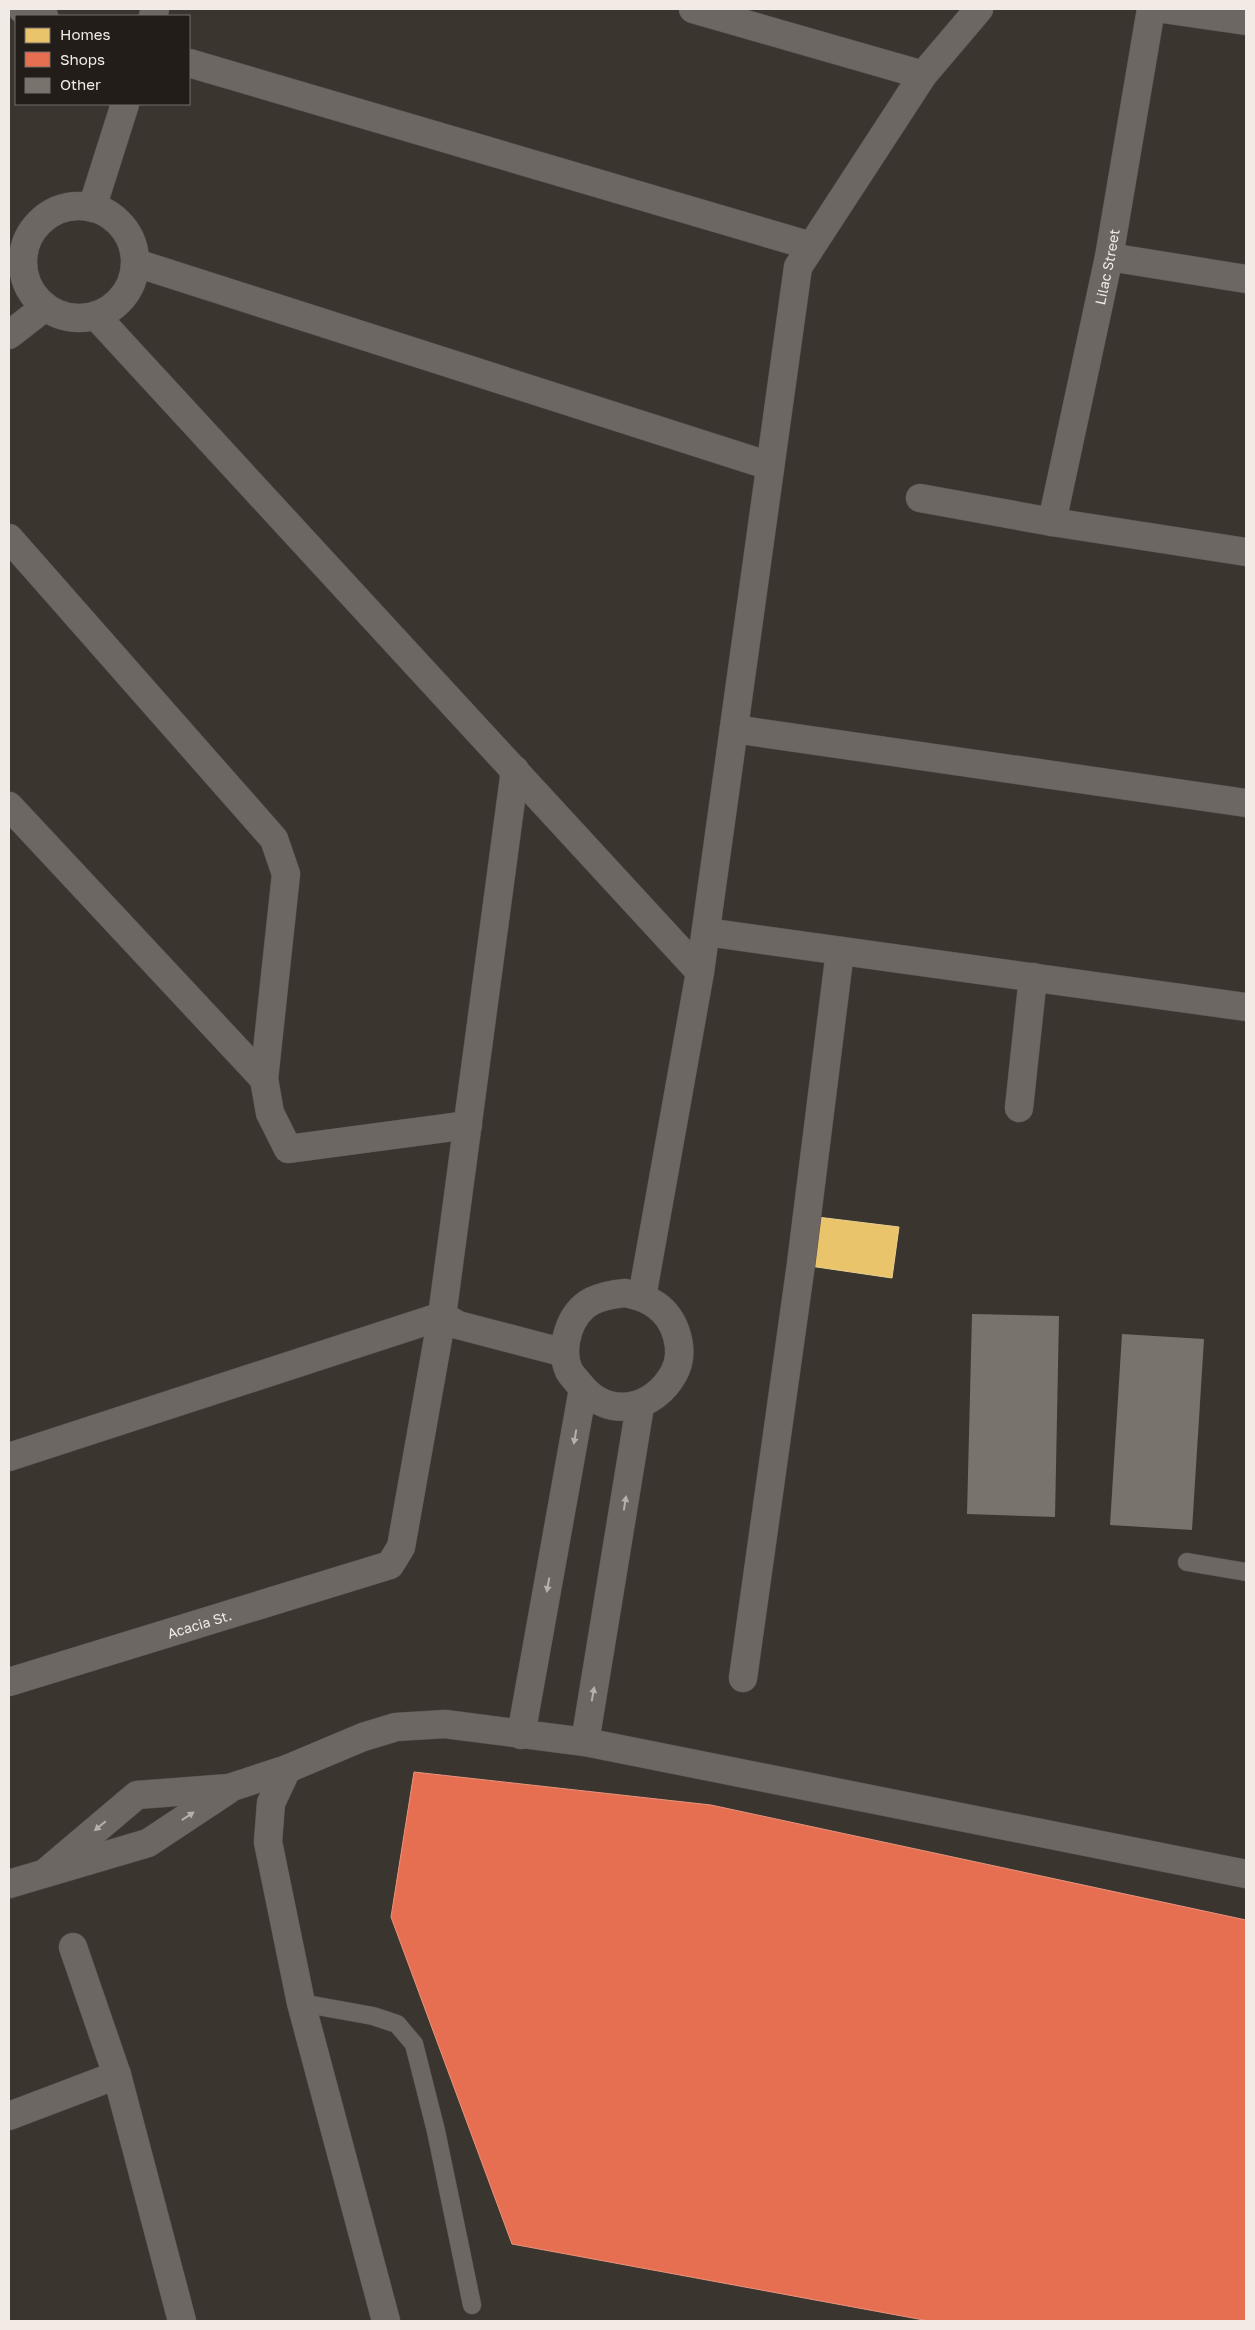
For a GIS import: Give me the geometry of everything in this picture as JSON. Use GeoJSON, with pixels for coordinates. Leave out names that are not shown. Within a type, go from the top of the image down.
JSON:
{"type":"FeatureCollection","features":[{"type":"Feature","properties":{"kind":"street"},"geometry":{"type":"LineString","coordinates":[[22,9],[41,15]]}},
{"type":"Feature","properties":{"kind":"street"},"geometry":{"type":"LineString","coordinates":[[693,9],[923,75]]}},
{"type":"Feature","properties":{"kind":"street"},"geometry":{"type":"LineString","coordinates":[[642,1297],[700,972],[798,267],[923,75],[978,9]]}},
{"type":"Feature","properties":{"kind":"street","name":"Lilac Street"},"geometry":{"type":"LineString","coordinates":[[1052,522],[1109,256],[1151,9]]}},
{"type":"Feature","properties":{"kind":"street"},"geometry":{"type":"LineString","coordinates":[[1163,9],[1246,21]]}},
{"type":"Feature","properties":{"kind":"street"},"geometry":{"type":"LineString","coordinates":[[190,63],[811,246]]}},
{"type":"Feature","properties":{"kind":"street"},"geometry":{"type":"LineString","coordinates":[[92,208],[124,105]]}},
{"type":"Feature","properties":{"kind":"street"},"geometry":{"type":"LineString","coordinates":[[80,205],[92,208],[113,217],[126,230],[133,246],[136,263],[133,280],[125,296],[112,308],[96,316],[78,319],[61,316],[45,307],[33,294],[25,278],[17,241],[46,216],[62,208],[80,205]]}},
{"type":"Feature","properties":{"kind":"street"},"geometry":{"type":"LineString","coordinates":[[1109,256],[1246,279]]}},
{"type":"Feature","properties":{"kind":"street"},"geometry":{"type":"LineString","coordinates":[[136,263],[770,466]]}},
{"type":"Feature","properties":{"kind":"street"},"geometry":{"type":"LineString","coordinates":[[9,336],[45,307]]}},
{"type":"Feature","properties":{"kind":"street"},"geometry":{"type":"LineString","coordinates":[[96,316],[700,972]]}},
{"type":"Feature","properties":{"kind":"street"},"geometry":{"type":"LineString","coordinates":[[920,498],[1052,522],[1246,552]]}},
{"type":"Feature","properties":{"kind":"street"},"geometry":{"type":"LineString","coordinates":[[9,538],[274,839],[286,874],[264,1079],[270,1113],[288,1149],[468,1125]]}},
{"type":"Feature","properties":{"kind":"street"},"geometry":{"type":"LineString","coordinates":[[734,729],[1246,803]]}},
{"type":"Feature","properties":{"kind":"street"},"geometry":{"type":"LineString","coordinates":[[442,1316],[515,770]]}},
{"type":"Feature","properties":{"kind":"street"},"geometry":{"type":"LineString","coordinates":[[9,806],[264,1079]]}},
{"type":"Feature","properties":{"kind":"street"},"geometry":{"type":"LineString","coordinates":[[706,932],[1246,1007]]}},
{"type":"Feature","properties":{"kind":"street"},"geometry":{"type":"LineString","coordinates":[[743,1678],[801,1264],[840,951]]}},
{"type":"Feature","properties":{"kind":"street"},"geometry":{"type":"LineString","coordinates":[[1019,1108],[1033,977]]}},
{"type":"Feature","properties":{"kind":"street"},"geometry":{"type":"LineString","coordinates":[[624,1293],[642,1297],[657,1306],[670,1319],[677,1336],[679,1353],[675,1371],[666,1386],[640,1406],[614,1407],[596,1400],[569,1372],[565,1352],[567,1334],[576,1316],[590,1302],[607,1295],[624,1293]]}},
{"type":"Feature","properties":{"kind":"street"},"geometry":{"type":"LineString","coordinates":[[9,1457],[442,1316],[458,1325],[565,1352]]}},
{"type":"Feature","properties":{"kind":"street","name":"Acacia St."},"geometry":{"type":"LineString","coordinates":[[9,1682],[390,1565],[401,1547],[442,1316]]}},
{"type":"Feature","properties":{"kind":"street"},"geometry":{"type":"LineString","coordinates":[[521,1735],[584,1389]]}},
{"type":"Feature","properties":{"kind":"street"},"geometry":{"type":"LineString","coordinates":[[585,1742],[640,1406]]}},
{"type":"Feature","properties":{"kind":"street"},"geometry":{"type":"LineString","coordinates":[[46,1872],[137,1795],[229,1788],[287,1769],[363,1737],[396,1727],[445,1724],[585,1742],[1246,1874]]}},
{"type":"Feature","properties":{"kind":"street"},"geometry":{"type":"LineString","coordinates":[[287,1769],[272,1803],[268,1842],[301,2003],[386,2321]]}},
{"type":"Feature","properties":{"kind":"street"},"geometry":{"type":"LineString","coordinates":[[9,1884],[148,1843],[229,1788]]}},
{"type":"Feature","properties":{"kind":"street"},"geometry":{"type":"LineString","coordinates":[[73,1947],[117,2075],[182,2321]]}},
{"type":"Feature","properties":{"kind":"street"},"geometry":{"type":"LineString","coordinates":[[9,2116],[117,2075]]}},
{"type":"Feature","properties":{"kind":"lane"},"geometry":{"type":"LineString","coordinates":[[1187,1562],[1246,1572]]}},
{"type":"Feature","properties":{"kind":"lane"},"geometry":{"type":"LineString","coordinates":[[301,2003],[372,2016],[397,2024],[414,2044],[436,2131],[472,2305]]}},
{"type":"Feature","properties":{"kind":"building: Homes"},"geometry":{"type":"Polygon","coordinates":[[[809,1216],[899,1227],[892,1278],[803,1265],[809,1216]]]}},
{"type":"Feature","properties":{"kind":"building: Shops"},"geometry":{"type":"Polygon","coordinates":[[[414,1772],[711,1805],[1246,1920],[1246,2321],[929,2321],[512,2244],[391,1917],[414,1772]]]}},
{"type":"Feature","properties":{"kind":"building: Other"},"geometry":{"type":"Polygon","coordinates":[[[972,1314],[1059,1316],[1055,1517],[967,1514],[972,1314]]]}},
{"type":"Feature","properties":{"kind":"building: Other"},"geometry":{"type":"Polygon","coordinates":[[[1122,1334],[1204,1339],[1192,1530],[1110,1525],[1122,1334]]]}}]}
